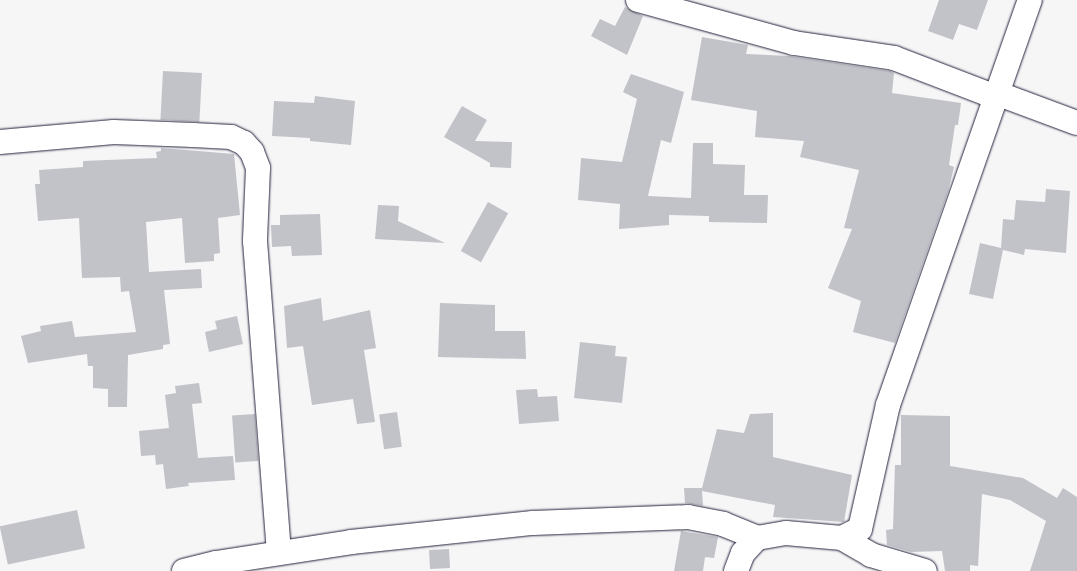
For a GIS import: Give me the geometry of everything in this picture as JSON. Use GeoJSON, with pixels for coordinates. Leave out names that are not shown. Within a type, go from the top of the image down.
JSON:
{"type":"FeatureCollection","features":[{"type":"Feature","properties":{"kind":"street"},"geometry":{"type":"LineString","coordinates":[[638,0],[794,43],[894,58],[1077,123]]}},
{"type":"Feature","properties":{"kind":"street"},"geometry":{"type":"LineString","coordinates":[[184,571],[279,552],[448,530],[652,516],[688,516],[723,524],[757,538],[786,533],[842,538],[860,530],[866,513],[888,405],[998,96],[1030,0]]}},
{"type":"Feature","properties":{"kind":"street"},"geometry":{"type":"LineString","coordinates":[[0,142],[114,132],[193,135],[231,137],[244,143],[252,152],[258,168],[255,240],[279,552]]}},
{"type":"Feature","properties":{"kind":"street"},"geometry":{"type":"LineString","coordinates":[[736,571],[743,553],[757,538]]}},
{"type":"Feature","properties":{"kind":"street"},"geometry":{"type":"LineString","coordinates":[[842,538],[874,563],[925,571]]}},
{"type":"Feature","properties":{"kind":"building"},"geometry":{"type":"Polygon","coordinates":[[[939,0],[988,0],[977,30],[959,24],[953,40],[928,31],[939,0]]]}},
{"type":"Feature","properties":{"kind":"building"},"geometry":{"type":"Polygon","coordinates":[[[625,7],[643,16],[627,55],[591,36],[600,19],[615,26],[625,7]]]}},
{"type":"Feature","properties":{"kind":"building"},"geometry":{"type":"Polygon","coordinates":[[[702,37],[748,45],[746,54],[789,56],[890,71],[894,73],[892,93],[961,103],[958,125],[955,125],[949,165],[954,167],[948,192],[895,343],[853,332],[861,301],[828,288],[852,229],[844,228],[859,170],[800,157],[804,141],[755,137],[757,111],[691,100],[702,37]]]}},
{"type":"Feature","properties":{"kind":"building"},"geometry":{"type":"Polygon","coordinates":[[[163,71],[202,73],[199,122],[160,120],[163,71]]]}},
{"type":"Feature","properties":{"kind":"building"},"geometry":{"type":"Polygon","coordinates":[[[631,74],[684,92],[671,143],[661,140],[648,196],[691,198],[693,143],[713,143],[713,164],[745,165],[744,195],[768,195],[767,223],[709,222],[709,216],[669,215],[669,225],[619,229],[620,204],[578,200],[581,158],[622,162],[637,99],[623,92],[631,74]]]}},
{"type":"Feature","properties":{"kind":"building"},"geometry":{"type":"Polygon","coordinates":[[[315,96],[355,101],[351,145],[310,141],[310,138],[272,136],[274,101],[314,103],[315,96]]]}},
{"type":"Feature","properties":{"kind":"building"},"geometry":{"type":"Polygon","coordinates":[[[462,106],[487,120],[475,141],[512,142],[511,168],[490,167],[490,163],[444,137],[462,106]]]}},
{"type":"Feature","properties":{"kind":"building"},"geometry":{"type":"Polygon","coordinates":[[[161,148],[234,154],[240,215],[218,218],[220,253],[214,254],[214,261],[185,263],[182,218],[146,222],[149,272],[201,269],[202,288],[164,290],[170,344],[163,345],[163,349],[128,355],[127,407],[108,407],[108,389],[93,388],[93,366],[88,366],[87,354],[28,363],[21,336],[41,331],[40,326],[72,321],[75,337],[136,332],[129,291],[121,292],[120,277],[82,278],[79,218],[38,221],[35,184],[40,184],[39,170],[83,167],[83,161],[157,158],[156,152],[161,151],[161,148]]]}},
{"type":"Feature","properties":{"kind":"building"},"geometry":{"type":"Polygon","coordinates":[[[1046,189],[1070,191],[1066,253],[1025,249],[1024,255],[1003,250],[993,299],[969,294],[980,243],[1001,248],[1003,219],[1014,220],[1016,200],[1045,202],[1046,189]]]}},
{"type":"Feature","properties":{"kind":"building"},"geometry":{"type":"Polygon","coordinates":[[[488,202],[508,213],[481,262],[461,251],[488,202]]]}},
{"type":"Feature","properties":{"kind":"building"},"geometry":{"type":"Polygon","coordinates":[[[378,205],[399,206],[398,221],[445,243],[375,239],[378,205]]]}},
{"type":"Feature","properties":{"kind":"building"},"geometry":{"type":"Polygon","coordinates":[[[320,214],[322,255],[292,256],[291,246],[272,247],[271,225],[280,225],[280,215],[320,214]]]}},
{"type":"Feature","properties":{"kind":"building"},"geometry":{"type":"Polygon","coordinates":[[[321,298],[323,321],[370,310],[376,348],[364,350],[375,422],[357,424],[353,399],[312,405],[303,346],[287,348],[284,306],[321,298]]]}},
{"type":"Feature","properties":{"kind":"building"},"geometry":{"type":"Polygon","coordinates":[[[440,303],[495,305],[495,331],[525,331],[526,359],[438,357],[440,303]]]}},
{"type":"Feature","properties":{"kind":"building"},"geometry":{"type":"Polygon","coordinates":[[[237,316],[243,344],[209,352],[205,332],[217,329],[215,321],[237,316]]]}},
{"type":"Feature","properties":{"kind":"building"},"geometry":{"type":"Polygon","coordinates":[[[580,342],[616,346],[615,356],[627,357],[622,403],[574,398],[580,342]]]}},
{"type":"Feature","properties":{"kind":"building"},"geometry":{"type":"Polygon","coordinates":[[[199,383],[202,403],[192,404],[198,458],[233,456],[235,480],[188,483],[189,486],[166,489],[163,464],[156,465],[155,455],[141,456],[139,431],[169,428],[165,395],[176,393],[175,386],[199,383]]]}},
{"type":"Feature","properties":{"kind":"building"},"geometry":{"type":"Polygon","coordinates":[[[537,389],[538,397],[557,396],[559,421],[519,424],[516,390],[537,389]]]}},
{"type":"Feature","properties":{"kind":"building"},"geometry":{"type":"Polygon","coordinates":[[[397,412],[402,447],[384,449],[379,415],[397,412]]]}},
{"type":"Feature","properties":{"kind":"building"},"geometry":{"type":"Polygon","coordinates":[[[773,413],[773,457],[852,475],[844,522],[773,517],[775,505],[702,491],[703,506],[685,503],[684,488],[702,488],[717,429],[744,433],[750,414],[773,413]]]}},
{"type":"Feature","properties":{"kind":"building"},"geometry":{"type":"Polygon","coordinates":[[[255,414],[258,461],[235,462],[232,416],[255,414]]]}},
{"type":"Feature","properties":{"kind":"building"},"geometry":{"type":"Polygon","coordinates":[[[901,415],[950,416],[950,466],[1023,478],[1057,498],[1063,488],[1077,497],[1077,571],[1030,571],[1046,521],[1010,500],[982,494],[978,566],[970,565],[970,571],[945,571],[942,551],[911,552],[887,545],[886,530],[893,529],[895,465],[901,465],[901,415]]]}},
{"type":"Feature","properties":{"kind":"building"},"geometry":{"type":"Polygon","coordinates":[[[77,510],[85,548],[8,565],[0,526],[77,510]]]}},
{"type":"Feature","properties":{"kind":"building"},"geometry":{"type":"Polygon","coordinates":[[[681,531],[718,537],[714,558],[705,557],[703,571],[674,571],[681,531]]]}},
{"type":"Feature","properties":{"kind":"building"},"geometry":{"type":"Polygon","coordinates":[[[449,549],[450,568],[430,569],[429,550],[449,549]]]}}]}
